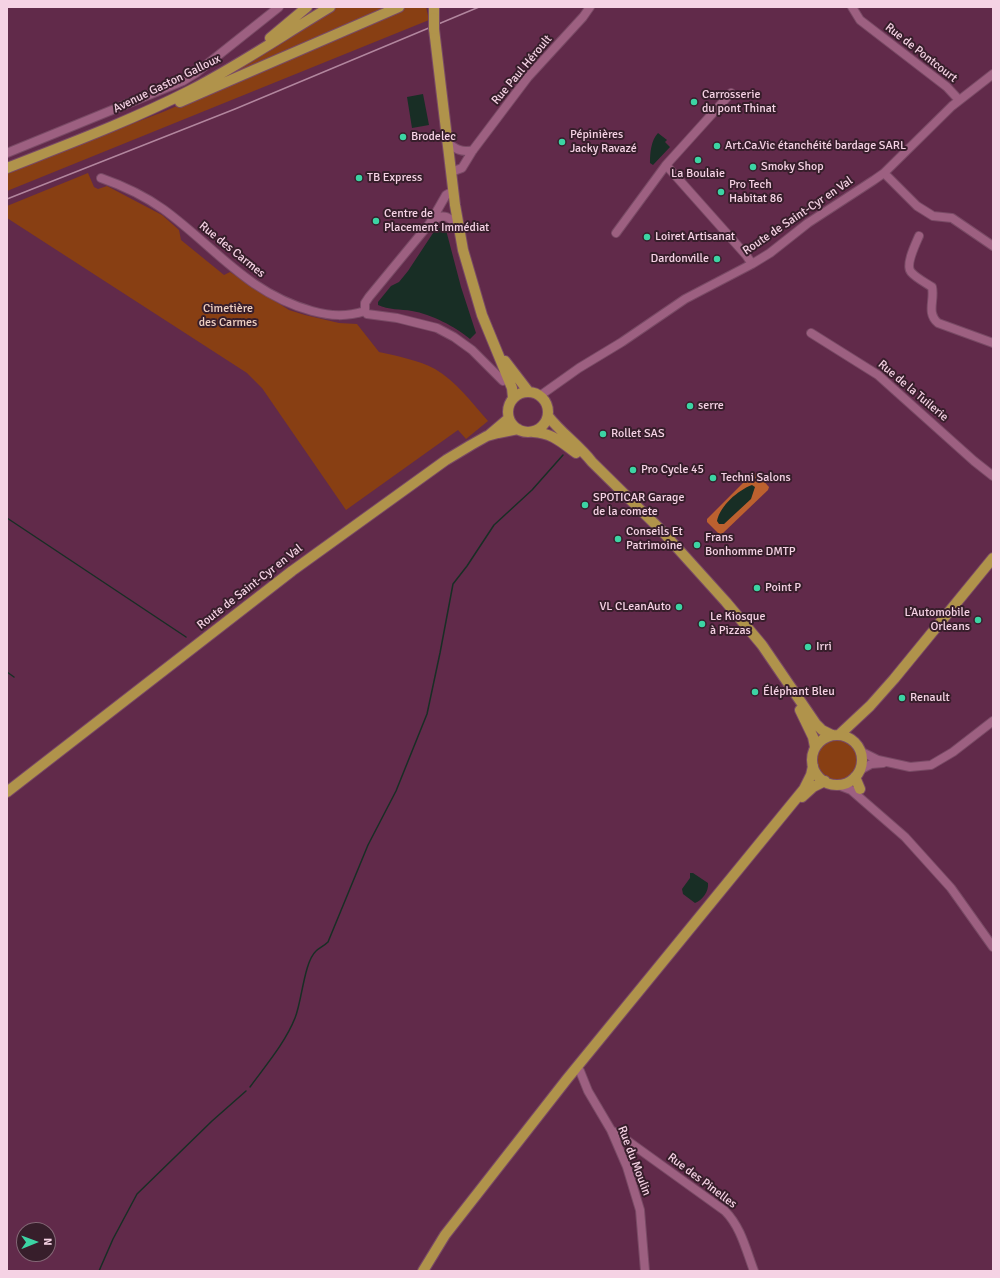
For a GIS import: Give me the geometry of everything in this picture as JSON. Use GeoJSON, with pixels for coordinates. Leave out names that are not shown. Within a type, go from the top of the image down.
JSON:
{"type":"FeatureCollection","features":[{"type":"Feature","properties":{"kind":"main road"},"geometry":{"type":"LineString","coordinates":[[242,60],[307,7]]}},
{"type":"Feature","properties":{"kind":"main road","name":"Avenue Gaston Galloux"},"geometry":{"type":"LineString","coordinates":[[7,168],[147,111],[188,91],[330,7]]}},
{"type":"Feature","properties":{"kind":"main road"},"geometry":{"type":"LineString","coordinates":[[147,111],[176,104],[399,7]]}},
{"type":"Feature","properties":{"kind":"main road"},"geometry":{"type":"LineString","coordinates":[[434,7],[434,29],[458,229],[469,274],[480,308],[512,388],[513,398]]}},
{"type":"Feature","properties":{"kind":"main road"},"geometry":{"type":"LineString","coordinates":[[500,356],[528,391]]}},
{"type":"Feature","properties":{"kind":"main road"},"geometry":{"type":"LineString","coordinates":[[532,432],[543,426],[548,416],[548,405],[541,396],[535,392],[528,391],[517,394],[509,404],[508,418],[514,426],[522,431],[532,432],[544,432],[553,436],[583,458],[592,462]]}},
{"type":"Feature","properties":{"kind":"main road"},"geometry":{"type":"LineString","coordinates":[[548,416],[557,427],[584,452],[592,462],[662,531],[726,602],[762,645],[781,672],[793,693],[813,737],[815,747],[812,760],[815,772],[825,781],[838,785],[844,784],[857,774],[862,763],[858,747],[843,733],[822,730],[793,693]]}},
{"type":"Feature","properties":{"kind":"main road","name":"Route de Saint-Cyr en Val"},"geometry":{"type":"LineString","coordinates":[[7,792],[292,571],[446,460],[487,436],[508,418]]}},
{"type":"Feature","properties":{"kind":"main road","name":"Route de Saint-Cyr en Val"},"geometry":{"type":"LineString","coordinates":[[487,436],[518,429]]}},
{"type":"Feature","properties":{"kind":"main road"},"geometry":{"type":"LineString","coordinates":[[815,747],[825,738],[843,733],[864,710],[870,706],[894,679],[993,558]]}},
{"type":"Feature","properties":{"kind":"main road"},"geometry":{"type":"LineString","coordinates":[[843,733],[858,747]]}},
{"type":"Feature","properties":{"kind":"main road"},"geometry":{"type":"LineString","coordinates":[[424,1271],[445,1235],[578,1067],[782,817],[804,788],[811,775],[813,766]]}},
{"type":"Feature","properties":{"kind":"main road"},"geometry":{"type":"LineString","coordinates":[[857,774],[860,789]]}},
{"type":"Feature","properties":{"kind":"main road"},"geometry":{"type":"LineString","coordinates":[[782,817],[813,787],[825,781]]}},
{"type":"Feature","properties":{"kind":"street"},"geometry":{"type":"LineString","coordinates":[[7,153],[183,81],[196,73],[279,7]]}},
{"type":"Feature","properties":{"kind":"street","name":"Rue Paul Héroult"},"geometry":{"type":"LineString","coordinates":[[451,172],[462,168],[473,150],[528,77],[583,17],[590,7]]}},
{"type":"Feature","properties":{"kind":"street","name":"Rue de Pontcourt"},"geometry":{"type":"LineString","coordinates":[[852,7],[860,20],[947,87],[960,100]]}},
{"type":"Feature","properties":{"kind":"street","name":"Route de Saint-Cyr en Val"},"geometry":{"type":"LineString","coordinates":[[541,396],[580,368],[622,342],[685,298],[752,264],[770,253],[808,223],[884,173],[935,122],[993,74]]}},
{"type":"Feature","properties":{"kind":"street"},"geometry":{"type":"LineString","coordinates":[[616,233],[666,165],[731,93]]}},
{"type":"Feature","properties":{"kind":"street"},"geometry":{"type":"LineString","coordinates":[[447,142],[453,147],[462,151],[473,150]]}},
{"type":"Feature","properties":{"kind":"street"},"geometry":{"type":"LineString","coordinates":[[666,165],[746,255],[752,264]]}},
{"type":"Feature","properties":{"kind":"street"},"geometry":{"type":"LineString","coordinates":[[884,173],[917,206],[934,216],[952,218],[993,246]]}},
{"type":"Feature","properties":{"kind":"street","name":"Rue des Carmes"},"geometry":{"type":"LineString","coordinates":[[101,178],[140,196],[162,209],[245,279],[287,303],[318,312],[335,315],[352,315],[365,311],[367,314],[418,322],[437,328],[472,350],[502,381]]}},
{"type":"Feature","properties":{"kind":"street"},"geometry":{"type":"LineString","coordinates":[[430,223],[446,195],[453,191]]}},
{"type":"Feature","properties":{"kind":"street"},"geometry":{"type":"LineString","coordinates":[[365,311],[365,303],[369,297],[430,223],[438,216],[443,216],[454,222],[458,229]]}},
{"type":"Feature","properties":{"kind":"street"},"geometry":{"type":"LineString","coordinates":[[919,236],[909,262],[909,268],[910,272],[932,287],[934,294],[932,315],[934,319],[938,322],[993,343]]}},
{"type":"Feature","properties":{"kind":"street","name":"Rue de la Tuilerie"},"geometry":{"type":"LineString","coordinates":[[811,333],[878,375],[974,461],[993,476]]}},
{"type":"Feature","properties":{"kind":"street"},"geometry":{"type":"LineString","coordinates":[[858,747],[871,757],[895,763],[916,767],[931,765],[953,752],[993,721]]}},
{"type":"Feature","properties":{"kind":"street"},"geometry":{"type":"LineString","coordinates":[[857,774],[871,764],[895,763]]}},
{"type":"Feature","properties":{"kind":"street"},"geometry":{"type":"LineString","coordinates":[[838,785],[851,790],[903,834]]}},
{"type":"Feature","properties":{"kind":"street"},"geometry":{"type":"LineString","coordinates":[[860,789],[896,824],[903,834],[951,888],[993,947]]}},
{"type":"Feature","properties":{"kind":"street","name":"Rue du Moulin"},"geometry":{"type":"LineString","coordinates":[[578,1067],[588,1091],[610,1130],[627,1167],[640,1210],[645,1271]]}},
{"type":"Feature","properties":{"kind":"street","name":"Rue des Pinelles"},"geometry":{"type":"LineString","coordinates":[[610,1130],[625,1139],[731,1217],[737,1226],[754,1271]]}},
{"type":"Feature","properties":{"kind":"green space"},"geometry":{"type":"Polygon","coordinates":[[[391,7],[196,93],[334,8],[391,7]]]}},
{"type":"Feature","properties":{"kind":"green space"},"geometry":{"type":"Polygon","coordinates":[[[405,7],[426,7],[429,20],[7,191],[7,171],[163,112],[405,7]]]}},
{"type":"Feature","properties":{"kind":"green space","name":"Cimetière des Carmes"},"geometry":{"type":"Polygon","coordinates":[[[88,173],[94,187],[98,189],[107,186],[162,215],[179,230],[181,240],[224,275],[230,272],[289,310],[339,323],[357,324],[379,352],[415,361],[435,369],[457,386],[488,421],[466,439],[458,430],[346,510],[262,388],[247,373],[7,218],[7,206],[88,173]]]}},
{"type":"Feature","properties":{"kind":"green space"},"geometry":{"type":"Polygon","coordinates":[[[838,738],[853,744],[859,759],[853,774],[838,780],[823,774],[817,759],[823,744],[838,738]]]}},
{"type":"Feature","properties":{"kind":"shaded area"},"geometry":{"type":"Polygon","coordinates":[[[423,94],[429,125],[412,128],[407,97],[423,94]]]}},
{"type":"Feature","properties":{"kind":"shaded area"},"geometry":{"type":"Polygon","coordinates":[[[658,133],[667,140],[665,142],[670,147],[653,165],[650,163],[652,143],[658,133]]]}},
{"type":"Feature","properties":{"kind":"shaded area"},"geometry":{"type":"Polygon","coordinates":[[[441,227],[446,230],[461,287],[476,333],[470,339],[451,326],[427,315],[412,311],[386,308],[378,305],[378,302],[391,286],[399,282],[408,271],[435,230],[441,227]]]}},
{"type":"Feature","properties":{"kind":"shaded area"},"geometry":{"type":"Polygon","coordinates":[[[753,473],[757,474],[769,487],[768,490],[722,534],[719,534],[707,522],[707,519],[753,473]]]}},
{"type":"Feature","properties":{"kind":"shaded area"},"geometry":{"type":"Polygon","coordinates":[[[752,485],[755,487],[751,499],[724,524],[719,524],[717,521],[719,515],[730,499],[752,485]]]}},
{"type":"Feature","properties":{"kind":"shaded area"},"geometry":{"type":"Polygon","coordinates":[[[690,873],[693,873],[708,883],[707,890],[704,895],[695,903],[683,894],[682,889],[690,878],[690,873]]]}},
{"type":"Feature","properties":{"kind":"waterway"},"geometry":{"type":"LineString","coordinates":[[250,1087],[275,1054],[291,1027],[295,1018],[306,973],[312,956],[328,942],[368,845],[396,791],[427,714],[453,584],[467,566],[494,525],[532,490],[563,455]]}},
{"type":"Feature","properties":{"kind":"waterway"},"geometry":{"type":"LineString","coordinates":[[7,518],[186,637]]}},
{"type":"Feature","properties":{"kind":"waterway"},"geometry":{"type":"LineString","coordinates":[[7,672],[14,677]]}},
{"type":"Feature","properties":{"kind":"waterway"},"geometry":{"type":"LineString","coordinates":[[99,1271],[113,1239],[137,1194],[212,1121],[246,1091]]}},
{"type":"Feature","properties":{"kind":"railway"},"geometry":{"type":"LineString","coordinates":[[7,199],[235,109],[479,7]]}},
{"type":"Feature","properties":{"kind":"place","name":"Carrosserie du pont Thinat"},"geometry":{"type":"Point","coordinates":[694,102]}},
{"type":"Feature","properties":{"kind":"place","name":"Brodelec"},"geometry":{"type":"Point","coordinates":[403,137]}},
{"type":"Feature","properties":{"kind":"place","name":"Pépinières Jacky Ravazé"},"geometry":{"type":"Point","coordinates":[562,142]}},
{"type":"Feature","properties":{"kind":"place","name":"Art.Ca.Vic étanchéité bardage SARL"},"geometry":{"type":"Point","coordinates":[717,146]}},
{"type":"Feature","properties":{"kind":"place","name":"La Boulaie"},"geometry":{"type":"Point","coordinates":[698,160]}},
{"type":"Feature","properties":{"kind":"place","name":"Smoky Shop"},"geometry":{"type":"Point","coordinates":[753,167]}},
{"type":"Feature","properties":{"kind":"place","name":"TB Express"},"geometry":{"type":"Point","coordinates":[359,178]}},
{"type":"Feature","properties":{"kind":"place","name":"Pro Tech Habitat 86"},"geometry":{"type":"Point","coordinates":[721,192]}},
{"type":"Feature","properties":{"kind":"place","name":"Centre de Placement Immédiat"},"geometry":{"type":"Point","coordinates":[376,221]}},
{"type":"Feature","properties":{"kind":"place","name":"Loiret Artisanat"},"geometry":{"type":"Point","coordinates":[647,237]}},
{"type":"Feature","properties":{"kind":"place","name":"Dardonville"},"geometry":{"type":"Point","coordinates":[717,259]}},
{"type":"Feature","properties":{"kind":"place","name":"serre"},"geometry":{"type":"Point","coordinates":[690,406]}},
{"type":"Feature","properties":{"kind":"place","name":"Rollet SAS"},"geometry":{"type":"Point","coordinates":[603,434]}},
{"type":"Feature","properties":{"kind":"place","name":"Pro Cycle 45"},"geometry":{"type":"Point","coordinates":[633,470]}},
{"type":"Feature","properties":{"kind":"place","name":"Techni Salons"},"geometry":{"type":"Point","coordinates":[713,478]}},
{"type":"Feature","properties":{"kind":"place","name":"SPOTICAR Garage de la comete"},"geometry":{"type":"Point","coordinates":[585,505]}},
{"type":"Feature","properties":{"kind":"place","name":"Conseils Et Patrimoine"},"geometry":{"type":"Point","coordinates":[618,539]}},
{"type":"Feature","properties":{"kind":"place","name":"Frans Bonhomme DMTP"},"geometry":{"type":"Point","coordinates":[697,545]}},
{"type":"Feature","properties":{"kind":"place","name":"Point P"},"geometry":{"type":"Point","coordinates":[757,588]}},
{"type":"Feature","properties":{"kind":"place","name":"VL CLeanAuto"},"geometry":{"type":"Point","coordinates":[679,607]}},
{"type":"Feature","properties":{"kind":"place","name":"L’Automobile Orleans"},"geometry":{"type":"Point","coordinates":[978,620]}},
{"type":"Feature","properties":{"kind":"place","name":"Le Kiosque à Pizzas"},"geometry":{"type":"Point","coordinates":[702,624]}},
{"type":"Feature","properties":{"kind":"place","name":"Irri"},"geometry":{"type":"Point","coordinates":[808,647]}},
{"type":"Feature","properties":{"kind":"place","name":"Éléphant Bleu"},"geometry":{"type":"Point","coordinates":[755,692]}},
{"type":"Feature","properties":{"kind":"place","name":"Renault"},"geometry":{"type":"Point","coordinates":[902,698]}}]}
